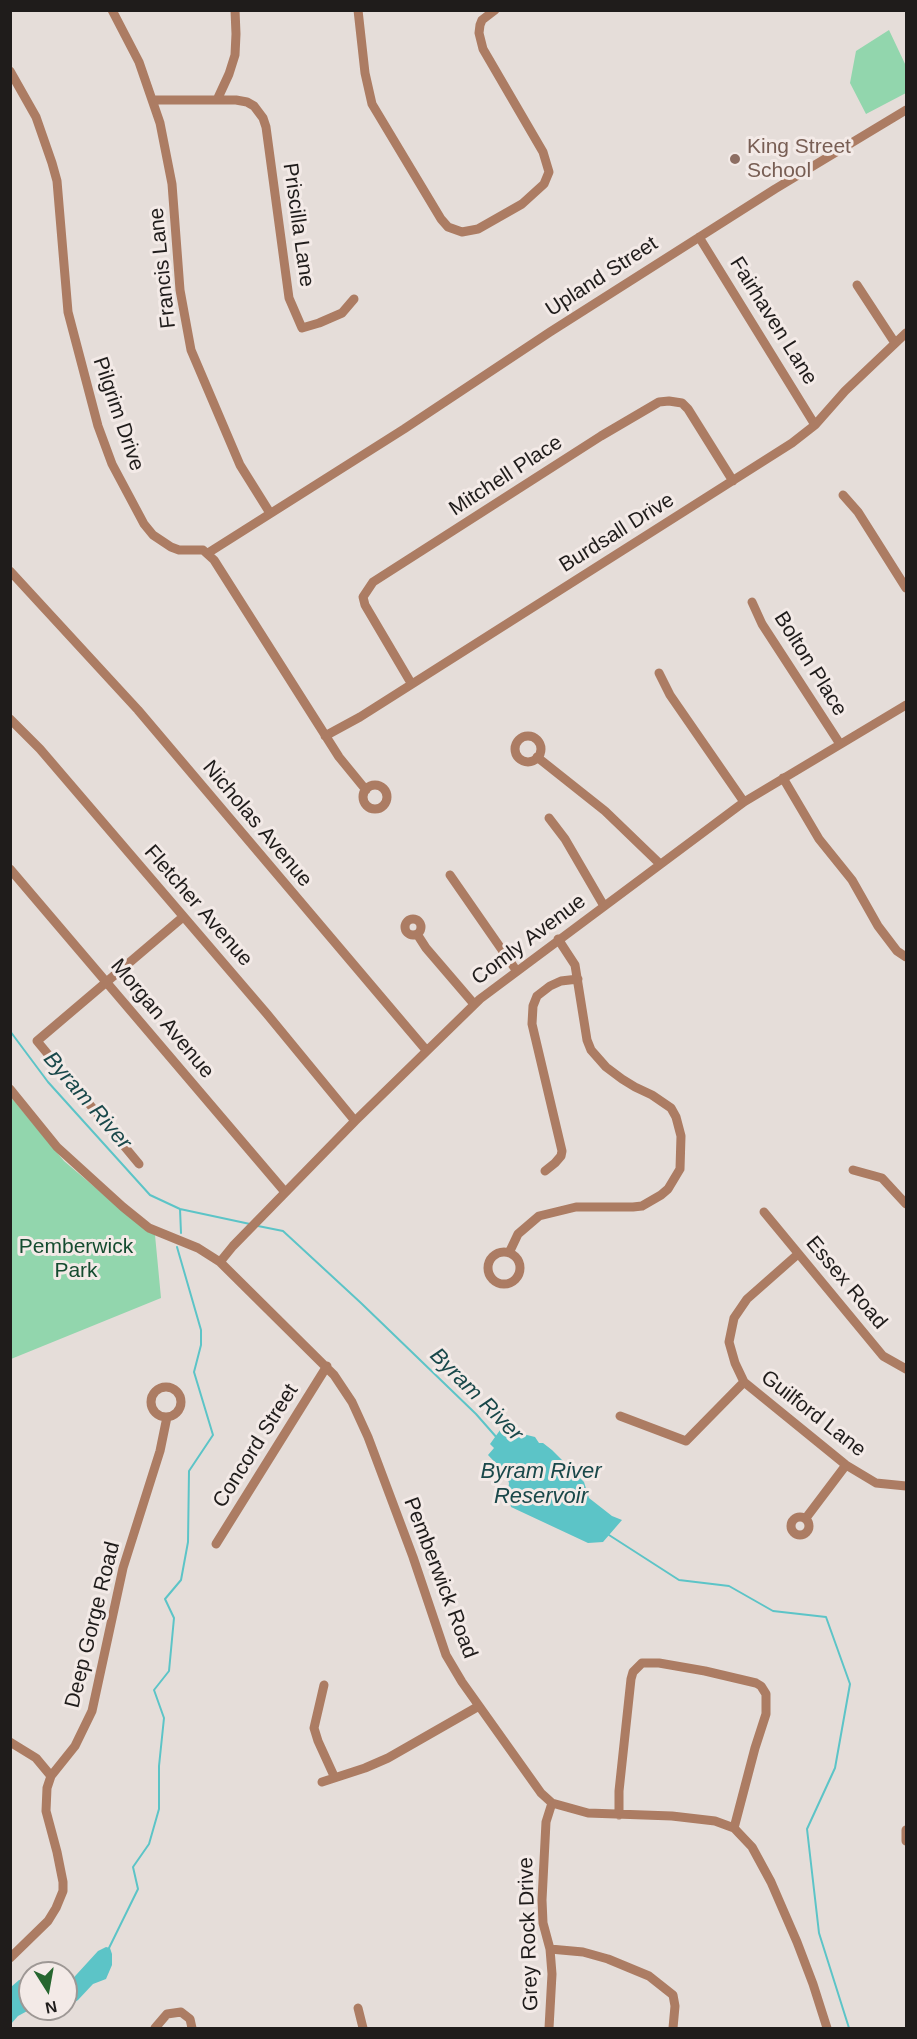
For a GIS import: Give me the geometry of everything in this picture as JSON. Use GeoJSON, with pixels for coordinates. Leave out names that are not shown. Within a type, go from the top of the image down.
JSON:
{"type":"FeatureCollection","features":[{"type":"Feature","properties":{"kind":"street","name":"Francis Lane"},"geometry":{"type":"LineString","coordinates":[[112,10],[139,62],[154,100],[163,134],[172,184],[180,290],[192,350],[240,465],[270,513]]}},
{"type":"Feature","properties":{"kind":"street"},"geometry":{"type":"LineString","coordinates":[[154,100],[217,100],[235,55],[235,10]]}},
{"type":"Feature","properties":{"kind":"street"},"geometry":{"type":"LineString","coordinates":[[358,10],[365,73],[372,104],[441,219],[448,227],[462,232],[478,229],[522,204],[544,184],[549,172],[543,152],[483,49],[479,33],[480,26],[482,20],[495,10]]}},
{"type":"Feature","properties":{"kind":"street","name":"Pilgrim Drive"},"geometry":{"type":"LineString","coordinates":[[10,71],[36,117],[52,164],[57,189],[70,320],[98,426],[112,464],[144,524],[153,535],[171,548],[203,550],[208,553]]}},
{"type":"Feature","properties":{"kind":"street","name":"Priscilla Lane"},"geometry":{"type":"LineString","coordinates":[[217,100],[247,102],[258,110],[263,118],[271,156],[289,298],[302,328],[342,313],[354,299]]}},
{"type":"Feature","properties":{"kind":"street","name":"Upland Street"},"geometry":{"type":"LineString","coordinates":[[208,553],[699,237],[906,110]]}},
{"type":"Feature","properties":{"kind":"street","name":"Fairhaven Lane"},"geometry":{"type":"LineString","coordinates":[[699,237],[815,425]]}},
{"type":"Feature","properties":{"kind":"street"},"geometry":{"type":"LineString","coordinates":[[857,285],[895,343]]}},
{"type":"Feature","properties":{"kind":"street","name":"Burdsall Drive"},"geometry":{"type":"LineString","coordinates":[[325,736],[360,717],[792,443],[815,425],[845,391],[906,333]]}},
{"type":"Feature","properties":{"kind":"street","name":"Mitchell Place"},"geometry":{"type":"LineString","coordinates":[[411,683],[365,605],[363,597],[373,582],[601,436],[659,402],[669,400],[682,403],[733,481]]}},
{"type":"Feature","properties":{"kind":"street"},"geometry":{"type":"LineString","coordinates":[[843,495],[858,512],[906,588]]}},
{"type":"Feature","properties":{"kind":"street"},"geometry":{"type":"LineString","coordinates":[[208,553],[325,736],[366,790]]}},
{"type":"Feature","properties":{"kind":"street","name":"Nicholas Avenue"},"geometry":{"type":"LineString","coordinates":[[10,571],[138,710],[426,1050]]}},
{"type":"Feature","properties":{"kind":"street","name":"Bolton Place"},"geometry":{"type":"LineString","coordinates":[[752,602],[762,624],[840,744]]}},
{"type":"Feature","properties":{"kind":"street"},"geometry":{"type":"LineString","coordinates":[[659,673],[670,695],[744,802]]}},
{"type":"Feature","properties":{"kind":"street","name":"Comly Avenue"},"geometry":{"type":"LineString","coordinates":[[220,1262],[285,1192],[474,1004],[516,970],[744,802],[906,705]]}},
{"type":"Feature","properties":{"kind":"street","name":"Fletcher Avenue"},"geometry":{"type":"LineString","coordinates":[[10,719],[40,749],[355,1121]]}},
{"type":"Feature","properties":{"kind":"street"},"geometry":{"type":"LineString","coordinates":[[537,757],[605,811],[660,864]]}},
{"type":"Feature","properties":{"kind":"street"},"geometry":{"type":"LineString","coordinates":[[783,778],[819,839],[852,880],[879,926],[897,951],[906,957]]}},
{"type":"Feature","properties":{"kind":"street"},"geometry":{"type":"LineString","coordinates":[[549,818],[565,839],[604,906]]}},
{"type":"Feature","properties":{"kind":"street","name":"Morgan Avenue"},"geometry":{"type":"LineString","coordinates":[[10,869],[285,1192]]}},
{"type":"Feature","properties":{"kind":"street"},"geometry":{"type":"LineString","coordinates":[[450,875],[516,970]]}},
{"type":"Feature","properties":{"kind":"street"},"geometry":{"type":"LineString","coordinates":[[139,1164],[37,1041],[183,917]]}},
{"type":"Feature","properties":{"kind":"street"},"geometry":{"type":"LineString","coordinates":[[417,934],[426,948],[474,1004]]}},
{"type":"Feature","properties":{"kind":"street"},"geometry":{"type":"LineString","coordinates":[[509,1253],[518,1234],[539,1216],[576,1207],[642,1206],[668,1189],[680,1169],[681,1136],[671,1108],[622,1079],[606,1067],[591,1050],[578,979],[571,956],[558,939]]}},
{"type":"Feature","properties":{"kind":"street"},"geometry":{"type":"LineString","coordinates":[[544,1172],[561,1156],[562,1151],[532,1024],[533,1006],[541,991],[561,981],[578,979]]}},
{"type":"Feature","properties":{"kind":"street","name":"Pemberwick Road"},"geometry":{"type":"LineString","coordinates":[[10,1089],[57,1147],[123,1207],[149,1228],[198,1248],[220,1262],[327,1366],[344,1387],[368,1437],[413,1557],[446,1655],[528,1778],[552,1803],[588,1814],[700,1818],[734,1828]]}},
{"type":"Feature","properties":{"kind":"street"},"geometry":{"type":"LineString","coordinates":[[853,1170],[882,1178],[906,1204]]}},
{"type":"Feature","properties":{"kind":"street","name":"Essex Road"},"geometry":{"type":"LineString","coordinates":[[764,1212],[883,1356],[906,1369]]}},
{"type":"Feature","properties":{"kind":"street","name":"Guilford Lane"},"geometry":{"type":"LineString","coordinates":[[798,1254],[747,1299],[734,1318],[729,1342],[735,1363],[744,1382],[846,1465],[876,1483],[906,1486]]}},
{"type":"Feature","properties":{"kind":"street","name":"Concord Street"},"geometry":{"type":"LineString","coordinates":[[216,1544],[327,1366]]}},
{"type":"Feature","properties":{"kind":"street"},"geometry":{"type":"LineString","coordinates":[[621,1416],[686,1441],[744,1382]]}},
{"type":"Feature","properties":{"kind":"street","name":"Deep Gorge Road"},"geometry":{"type":"LineString","coordinates":[[10,1958],[48,1921],[63,1891],[57,1852],[46,1811],[47,1788],[51,1776],[75,1746],[92,1711],[123,1568],[160,1451],[167,1417]]}},
{"type":"Feature","properties":{"kind":"street"},"geometry":{"type":"LineString","coordinates":[[806,1518],[846,1465]]}},
{"type":"Feature","properties":{"kind":"street"},"geometry":{"type":"LineString","coordinates":[[619,1815],[620,1780],[633,1672],[642,1663],[659,1663],[705,1671],[761,1686],[766,1694],[766,1714],[734,1828],[752,1847],[771,1882],[809,1974],[827,2028]]}},
{"type":"Feature","properties":{"kind":"street"},"geometry":{"type":"LineString","coordinates":[[324,1685],[314,1728],[334,1776]]}},
{"type":"Feature","properties":{"kind":"street"},"geometry":{"type":"LineString","coordinates":[[322,1782],[388,1758],[479,1706]]}},
{"type":"Feature","properties":{"kind":"street"},"geometry":{"type":"LineString","coordinates":[[10,1742],[36,1758],[51,1776]]}},
{"type":"Feature","properties":{"kind":"street","name":"Grey Rock Drive"},"geometry":{"type":"LineString","coordinates":[[549,2028],[552,1974],[550,1949],[543,1923],[542,1900],[546,1822],[552,1803]]}},
{"type":"Feature","properties":{"kind":"street"},"geometry":{"type":"LineString","coordinates":[[906,1830],[906,1841]]}},
{"type":"Feature","properties":{"kind":"street"},"geometry":{"type":"LineString","coordinates":[[550,1949],[583,1952],[649,1976],[673,1995],[675,2006],[673,2028]]}},
{"type":"Feature","properties":{"kind":"street"},"geometry":{"type":"LineString","coordinates":[[358,2008],[363,2028]]}},
{"type":"Feature","properties":{"kind":"street"},"geometry":{"type":"LineString","coordinates":[[155,2028],[167,2014],[181,2012],[190,2019],[192,2028]]}},
{"type":"Feature","properties":{"kind":"green space"},"geometry":{"type":"Polygon","coordinates":[[[889,30],[906,66],[906,93],[866,114],[850,83],[856,51],[889,30]]]}},
{"type":"Feature","properties":{"kind":"green space","name":"Pemberwick Park"},"geometry":{"type":"Polygon","coordinates":[[[10,1096],[64,1161],[137,1223],[155,1235],[161,1298],[11,1359],[10,1096]]]}},
{"type":"Feature","properties":{"kind":"water","name":"Byram River Reservoir"},"geometry":{"type":"Polygon","coordinates":[[[508,1424],[519,1433],[535,1437],[539,1443],[543,1443],[552,1450],[584,1482],[589,1498],[612,1516],[622,1520],[603,1542],[588,1543],[511,1507],[506,1474],[488,1455],[494,1448],[490,1444],[503,1426],[508,1424]]]}},
{"type":"Feature","properties":{"kind":"water"},"geometry":{"type":"Polygon","coordinates":[[[106,1947],[110,1948],[112,1965],[106,1979],[93,1984],[78,2000],[78,1973],[98,1951],[106,1947]]]}},
{"type":"Feature","properties":{"kind":"water"},"geometry":{"type":"Polygon","coordinates":[[[18,1981],[18,2016],[11,2024],[11,1987],[18,1981]]]}},
{"type":"Feature","properties":{"kind":"waterway","name":"Byram River"},"geometry":{"type":"LineString","coordinates":[[10,1031],[48,1082],[150,1195],[180,1209],[250,1224]]}},
{"type":"Feature","properties":{"kind":"waterway"},"geometry":{"type":"LineString","coordinates":[[180,1209],[181,1233]]}},
{"type":"Feature","properties":{"kind":"waterway","name":"Byram River"},"geometry":{"type":"LineString","coordinates":[[258,1226],[283,1231],[476,1414],[498,1439]]}},
{"type":"Feature","properties":{"kind":"waterway"},"geometry":{"type":"LineString","coordinates":[[109,1948],[138,1889],[133,1867],[149,1844],[159,1809],[159,1766],[164,1718],[154,1690],[169,1671],[174,1618],[165,1599],[181,1580],[188,1542],[189,1471],[213,1435],[194,1372],[201,1345],[201,1330],[177,1247]]}},
{"type":"Feature","properties":{"kind":"waterway","name":"Byram River"},"geometry":{"type":"LineString","coordinates":[[609,1535],[679,1580],[729,1586],[773,1611],[826,1617],[850,1684],[835,1768],[807,1829],[819,1933],[849,2028]]}},
{"type":"Feature","properties":{"kind":"place","name":"King Street School"},"geometry":{"type":"Point","coordinates":[735,159]}}]}
